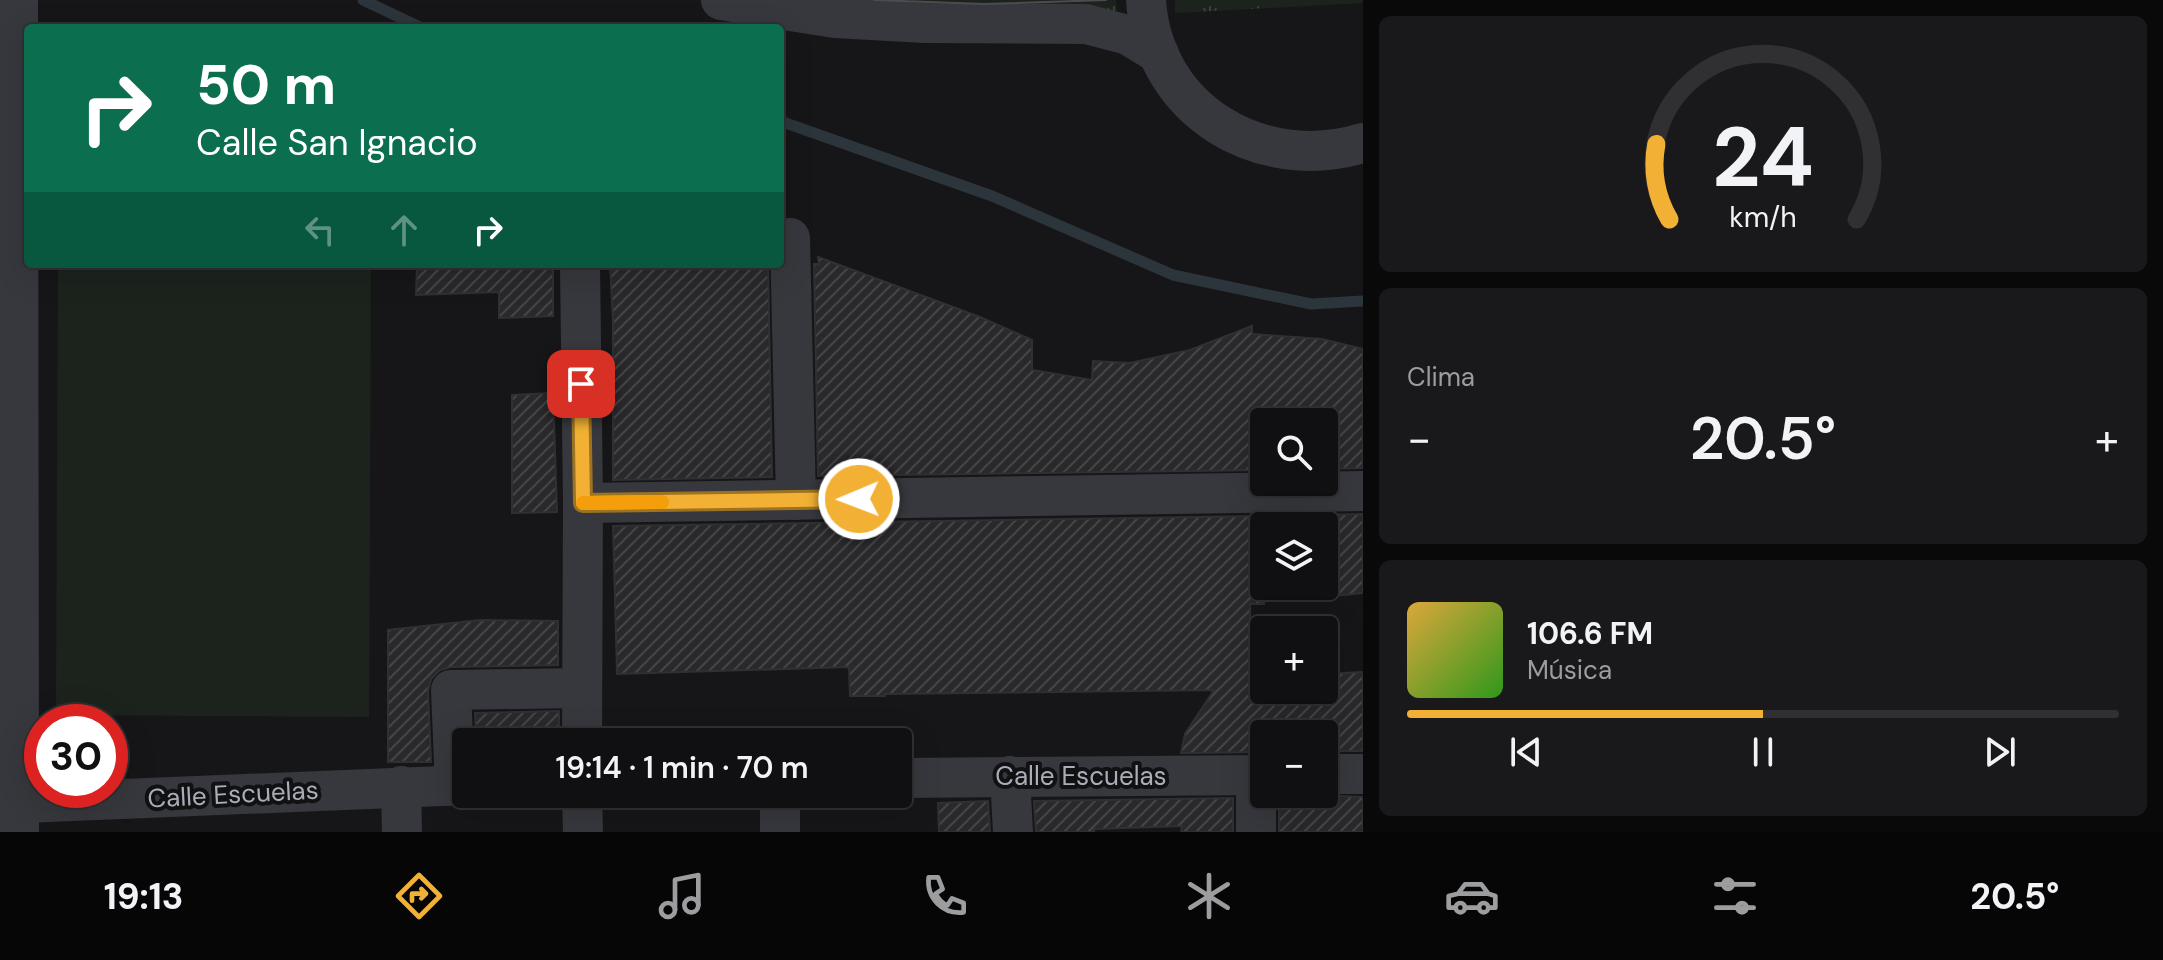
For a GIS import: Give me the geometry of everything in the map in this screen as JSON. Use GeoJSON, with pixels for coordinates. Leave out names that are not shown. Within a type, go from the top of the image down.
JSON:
{"type":"FeatureCollection","features":[{"type":"Feature","properties":{"kind":"street"},"geometry":{"type":"LineString","coordinates":[[12,813],[9,123],[18,0]]}},
{"type":"Feature","properties":{"kind":"street"},"geometry":{"type":"LineString","coordinates":[[721,0],[835,18],[925,23],[1086,24],[1128,35],[1159,54]]}},
{"type":"Feature","properties":{"kind":"street"},"geometry":{"type":"LineString","coordinates":[[1146,0],[1151,33],[1174,82],[1194,106],[1219,126],[1277,150],[1309,153],[1340,150],[1363,143]]}},
{"type":"Feature","properties":{"kind":"street"},"geometry":{"type":"LineString","coordinates":[[790,238],[796,500]]}},
{"type":"Feature","properties":{"kind":"street"},"geometry":{"type":"LineString","coordinates":[[580,268],[582,728]]}},
{"type":"Feature","properties":{"kind":"street"},"geometry":{"type":"LineString","coordinates":[[583,503],[1363,491]]}},
{"type":"Feature","properties":{"kind":"street"},"geometry":{"type":"LineString","coordinates":[[455,728],[451,690],[582,688]]}},
{"type":"Feature","properties":{"kind":"street"},"geometry":{"type":"LineString","coordinates":[[1338,774],[1363,774]]}},
{"type":"Feature","properties":{"kind":"street","name":"Calle Escuelas"},"geometry":{"type":"LineString","coordinates":[[912,778],[1250,775]]}},
{"type":"Feature","properties":{"kind":"street"},"geometry":{"type":"LineString","coordinates":[[1010,776],[1013,832]]}},
{"type":"Feature","properties":{"kind":"street"},"geometry":{"type":"LineString","coordinates":[[401,786],[402,832]]}},
{"type":"Feature","properties":{"kind":"street","name":"Calle Escuelas"},"geometry":{"type":"LineString","coordinates":[[12,813],[401,786],[452,786]]}},
{"type":"Feature","properties":{"kind":"street"},"geometry":{"type":"LineString","coordinates":[[582,808],[583,832]]}},
{"type":"Feature","properties":{"kind":"street"},"geometry":{"type":"LineString","coordinates":[[780,808],[780,832]]}},
{"type":"Feature","properties":{"kind":"street"},"geometry":{"type":"LineString","coordinates":[[1256,832],[1258,808]]}},
{"type":"Feature","properties":{"kind":"green space"},"geometry":{"type":"Polygon","coordinates":[[[770,0],[1116,0],[1117,11],[1009,15],[770,0]]]}},
{"type":"Feature","properties":{"kind":"green space"},"geometry":{"type":"Polygon","coordinates":[[[1175,0],[1363,0],[1363,3],[1175,13],[1175,0]]]}},
{"type":"Feature","properties":{"kind":"green space"},"geometry":{"type":"Polygon","coordinates":[[[58,268],[371,268],[369,717],[128,715],[128,704],[56,704],[58,268]]]}},
{"type":"Feature","properties":{"kind":"building"},"geometry":{"type":"Polygon","coordinates":[[[818,257],[980,317],[1032,340],[1032,370],[1092,380],[1093,361],[1130,363],[1190,350],[1252,326],[1252,334],[1322,339],[1363,349],[1363,468],[1338,469],[1338,408],[1250,408],[1250,470],[818,476],[814,264],[819,264],[818,257]]]}},
{"type":"Feature","properties":{"kind":"building"},"geometry":{"type":"Polygon","coordinates":[[[417,268],[553,268],[553,316],[499,318],[499,292],[416,295],[417,268]]]}},
{"type":"Feature","properties":{"kind":"building"},"geometry":{"type":"Polygon","coordinates":[[[610,268],[768,268],[772,477],[613,480],[610,268]]]}},
{"type":"Feature","properties":{"kind":"building"},"geometry":{"type":"Polygon","coordinates":[[[553,393],[557,512],[512,513],[512,395],[553,393]]]}},
{"type":"Feature","properties":{"kind":"building"},"geometry":{"type":"Polygon","coordinates":[[[1363,514],[1363,593],[1338,596],[1338,515],[1363,514]]]}},
{"type":"Feature","properties":{"kind":"building"},"geometry":{"type":"Polygon","coordinates":[[[1250,516],[1250,600],[1264,600],[1264,604],[1250,604],[1250,704],[1338,704],[1338,673],[1363,672],[1363,751],[1338,751],[1338,720],[1250,720],[1250,752],[1181,753],[1185,734],[1214,690],[850,696],[849,667],[617,674],[613,526],[1250,516]]]}},
{"type":"Feature","properties":{"kind":"building"},"geometry":{"type":"Polygon","coordinates":[[[480,620],[558,621],[558,665],[451,667],[440,670],[431,679],[428,691],[431,762],[388,762],[388,630],[480,620]]]}},
{"type":"Feature","properties":{"kind":"building"},"geometry":{"type":"Polygon","coordinates":[[[559,711],[559,728],[476,728],[475,713],[559,711]]]}},
{"type":"Feature","properties":{"kind":"building"},"geometry":{"type":"Polygon","coordinates":[[[1338,796],[1363,797],[1363,832],[1279,832],[1279,808],[1338,808],[1338,796]]]}},
{"type":"Feature","properties":{"kind":"building"},"geometry":{"type":"Polygon","coordinates":[[[1233,798],[1233,832],[1181,832],[1182,826],[1036,832],[1034,801],[1233,798]]]}},
{"type":"Feature","properties":{"kind":"building"},"geometry":{"type":"Polygon","coordinates":[[[988,801],[990,832],[939,832],[938,803],[988,801]]]}},
{"type":"Feature","properties":{"kind":"waterway"},"geometry":{"type":"LineString","coordinates":[[363,0],[414,24]]}},
{"type":"Feature","properties":{"kind":"waterway"},"geometry":{"type":"LineString","coordinates":[[784,122],[992,196],[1173,275],[1311,304],[1363,301]]}},
{"type":"Feature","properties":{"kind":"tram line"},"geometry":{"type":"LineString","coordinates":[[874,0],[984,4],[1106,0]]}},
{"type":"Feature","properties":{"kind":"slow traffic"},"geometry":{"type":"LineString","coordinates":[[583,503],[662,502]]}},
{"type":"Feature","properties":{"kind":"route"},"geometry":{"type":"LineString","coordinates":[[581,384],[583,503],[859,499]]}}]}
